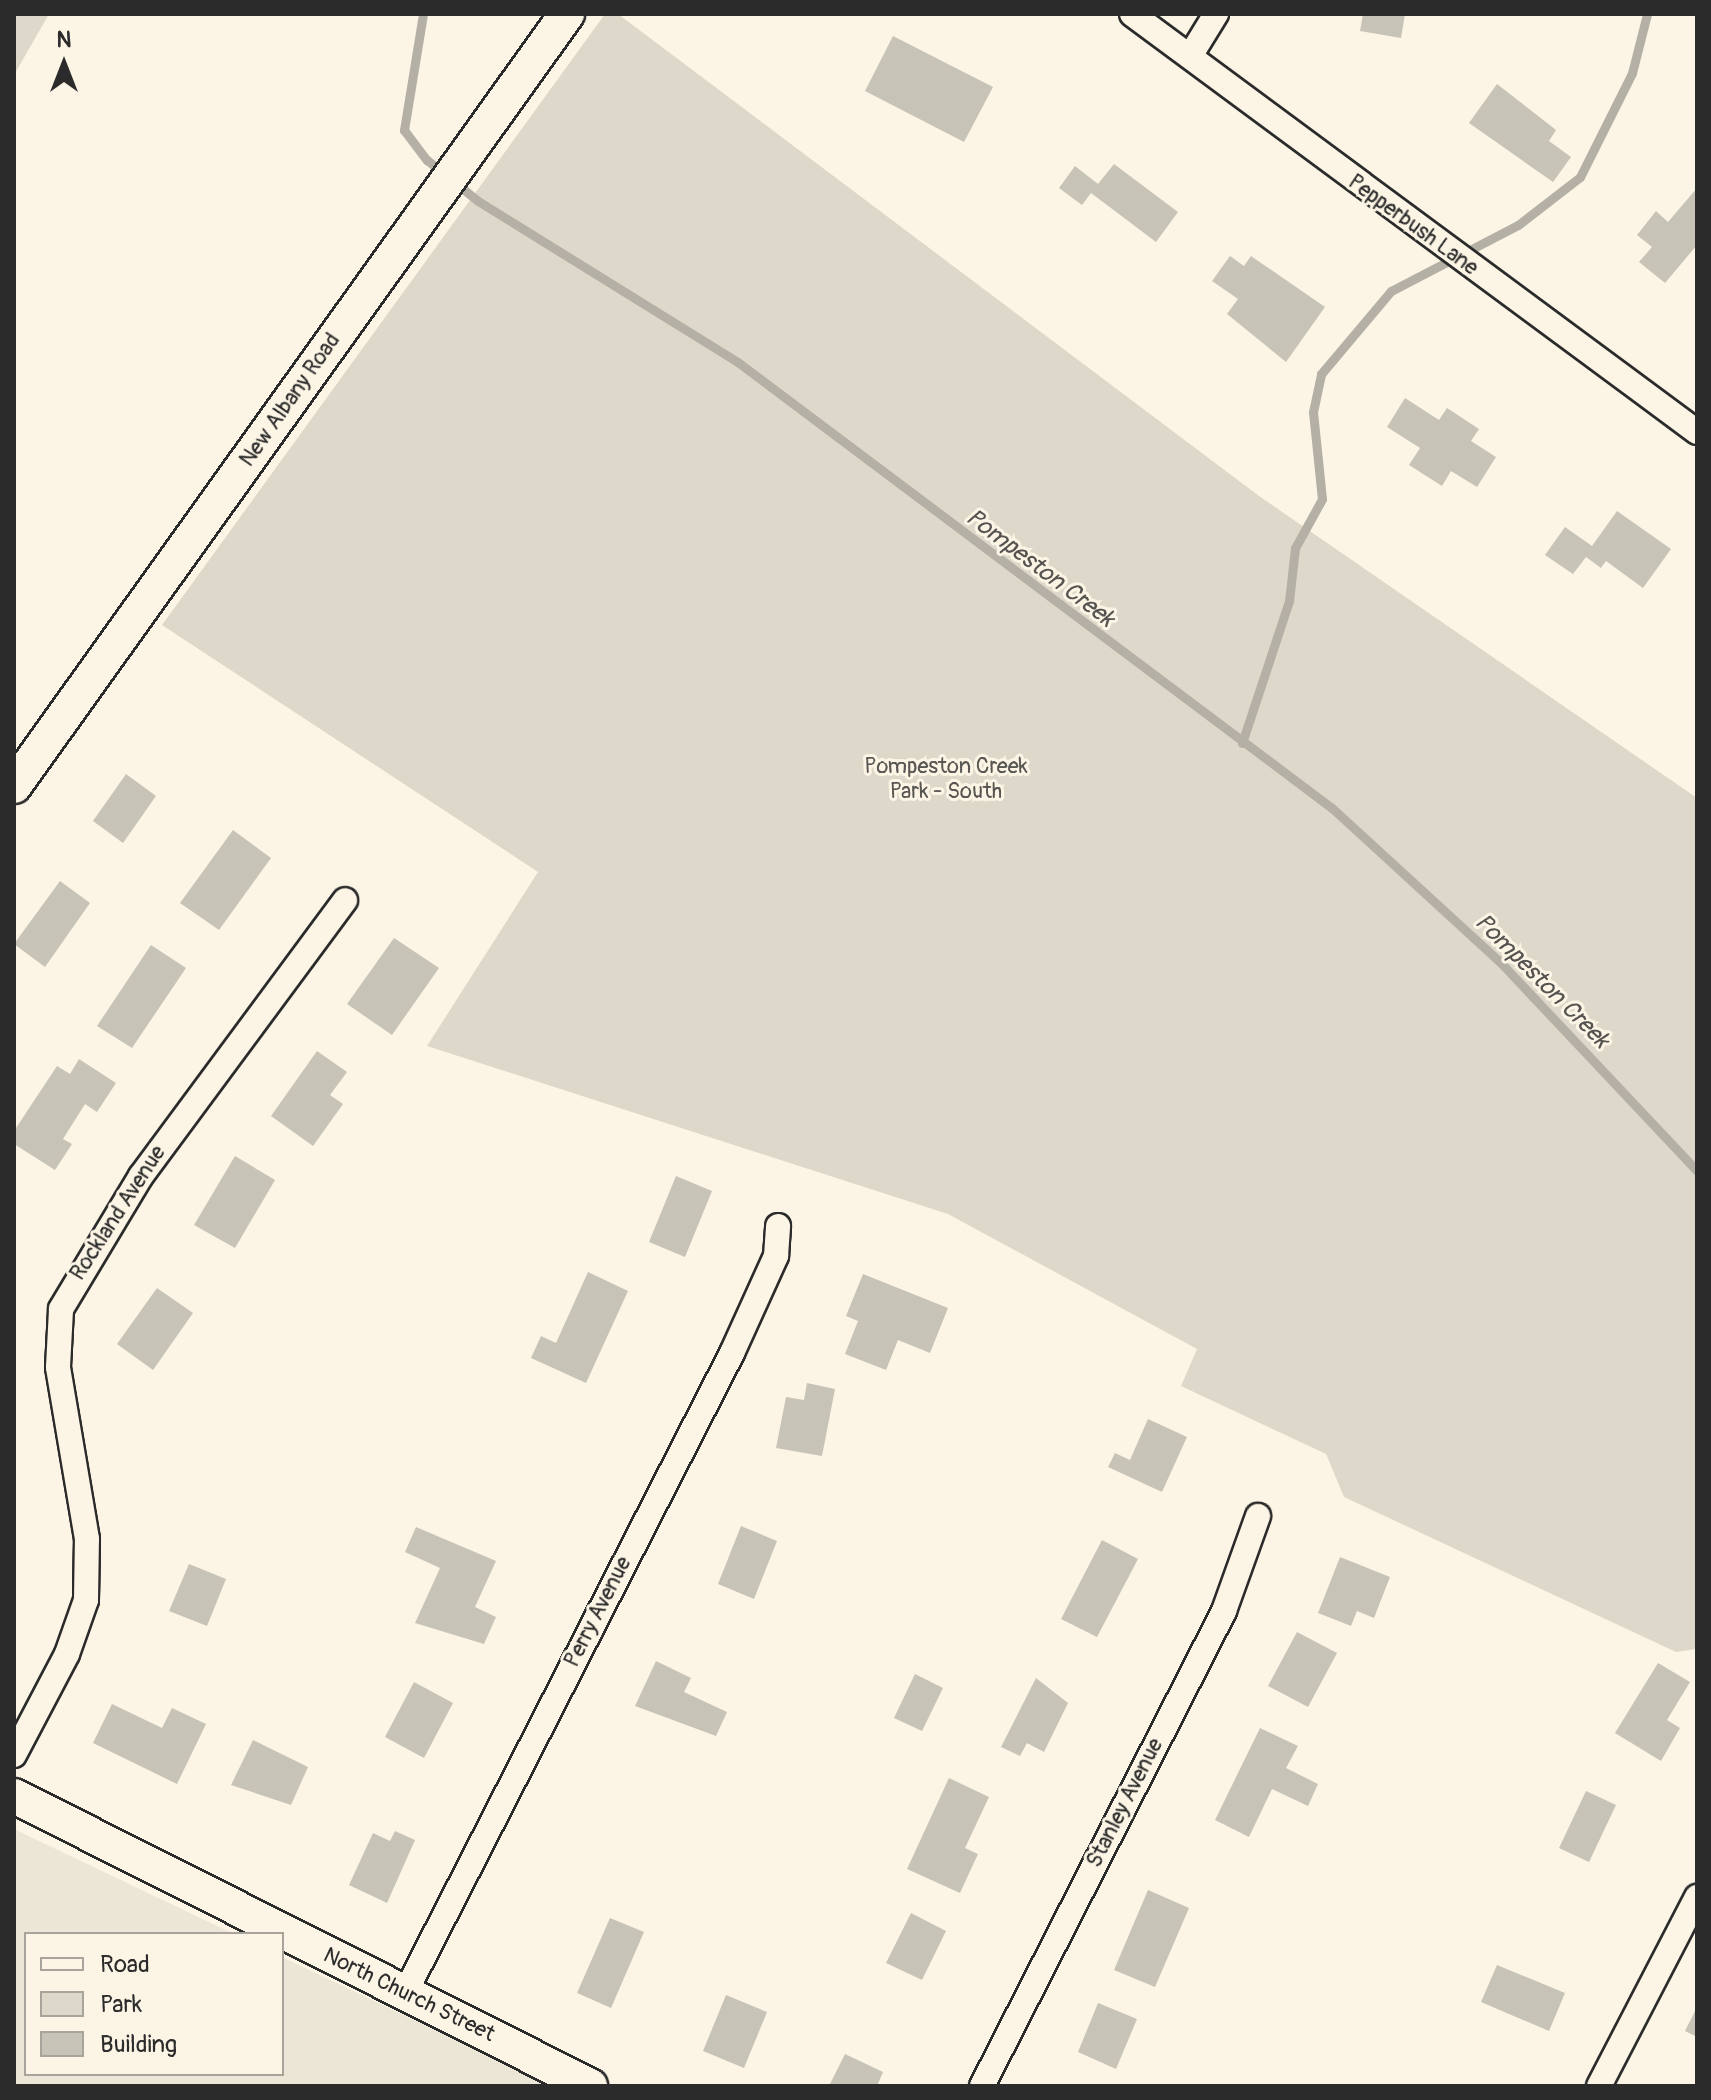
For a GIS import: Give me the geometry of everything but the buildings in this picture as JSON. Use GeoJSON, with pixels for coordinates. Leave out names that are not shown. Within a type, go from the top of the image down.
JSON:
{"type":"FeatureCollection","features":[{"type":"Feature","properties":{"kind":"main road","name":"New Albany Road"},"geometry":{"type":"LineString","coordinates":[[14,786],[567,14]]}},
{"type":"Feature","properties":{"kind":"main road","name":"North Church Street"},"geometry":{"type":"LineString","coordinates":[[14,1796],[281,1932]]}},
{"type":"Feature","properties":{"kind":"main road","name":"North Church Street"},"geometry":{"type":"LineString","coordinates":[[284,1934],[590,2086]]}},
{"type":"Feature","properties":{"kind":"street","name":"Pepperbush Lane"},"geometry":{"type":"LineString","coordinates":[[1132,14],[1192,53],[1271,123],[1697,432]]}},
{"type":"Feature","properties":{"kind":"street"},"geometry":{"type":"LineString","coordinates":[[1192,53],[1216,14]]}},
{"type":"Feature","properties":{"kind":"street","name":"Rockland Avenue"},"geometry":{"type":"LineString","coordinates":[[14,1755],[67,1654],[86,1600],[87,1539],[58,1367],[61,1309],[94,1243],[345,900]]}},
{"type":"Feature","properties":{"kind":"street","name":"Perry Avenue"},"geometry":{"type":"LineString","coordinates":[[404,1995],[732,1353],[776,1256],[778,1226]]}},
{"type":"Feature","properties":{"kind":"street","name":"Stanley Avenue"},"geometry":{"type":"LineString","coordinates":[[982,2086],[1224,1611],[1258,1516]]}},
{"type":"Feature","properties":{"kind":"street"},"geometry":{"type":"LineString","coordinates":[[1599,2086],[1697,1897]]}},
{"type":"Feature","properties":{"kind":"shaded area"},"geometry":{"type":"Polygon","coordinates":[[[14,1829],[230,1932],[24,1932],[24,2076],[284,2076],[284,1958],[553,2086],[14,2086],[14,1829]]]}},
{"type":"Feature","properties":{"kind":"green space"},"geometry":{"type":"Polygon","coordinates":[[[14,14],[49,14],[14,75],[14,14]]]}},
{"type":"Feature","properties":{"kind":"green space","name":"Pompeston Creek Park - South"},"geometry":{"type":"Polygon","coordinates":[[[605,14],[618,14],[1259,496],[1697,798],[1697,1649],[1676,1652],[1344,1497],[1326,1454],[1181,1386],[1197,1349],[948,1214],[427,1046],[538,872],[162,625],[605,14]]]}},
{"type":"Feature","properties":{"kind":"waterway","name":"Pompeston Creek"},"geometry":{"type":"LineString","coordinates":[[423,14],[404,130],[427,160],[478,201],[739,363],[1332,808],[1502,964],[1697,1171]]}},
{"type":"Feature","properties":{"kind":"waterway"},"geometry":{"type":"LineString","coordinates":[[1242,743],[1289,601],[1295,548],[1322,499],[1313,412],[1321,374],[1391,291],[1518,225],[1580,177],[1632,73],[1647,14]]}}]}
